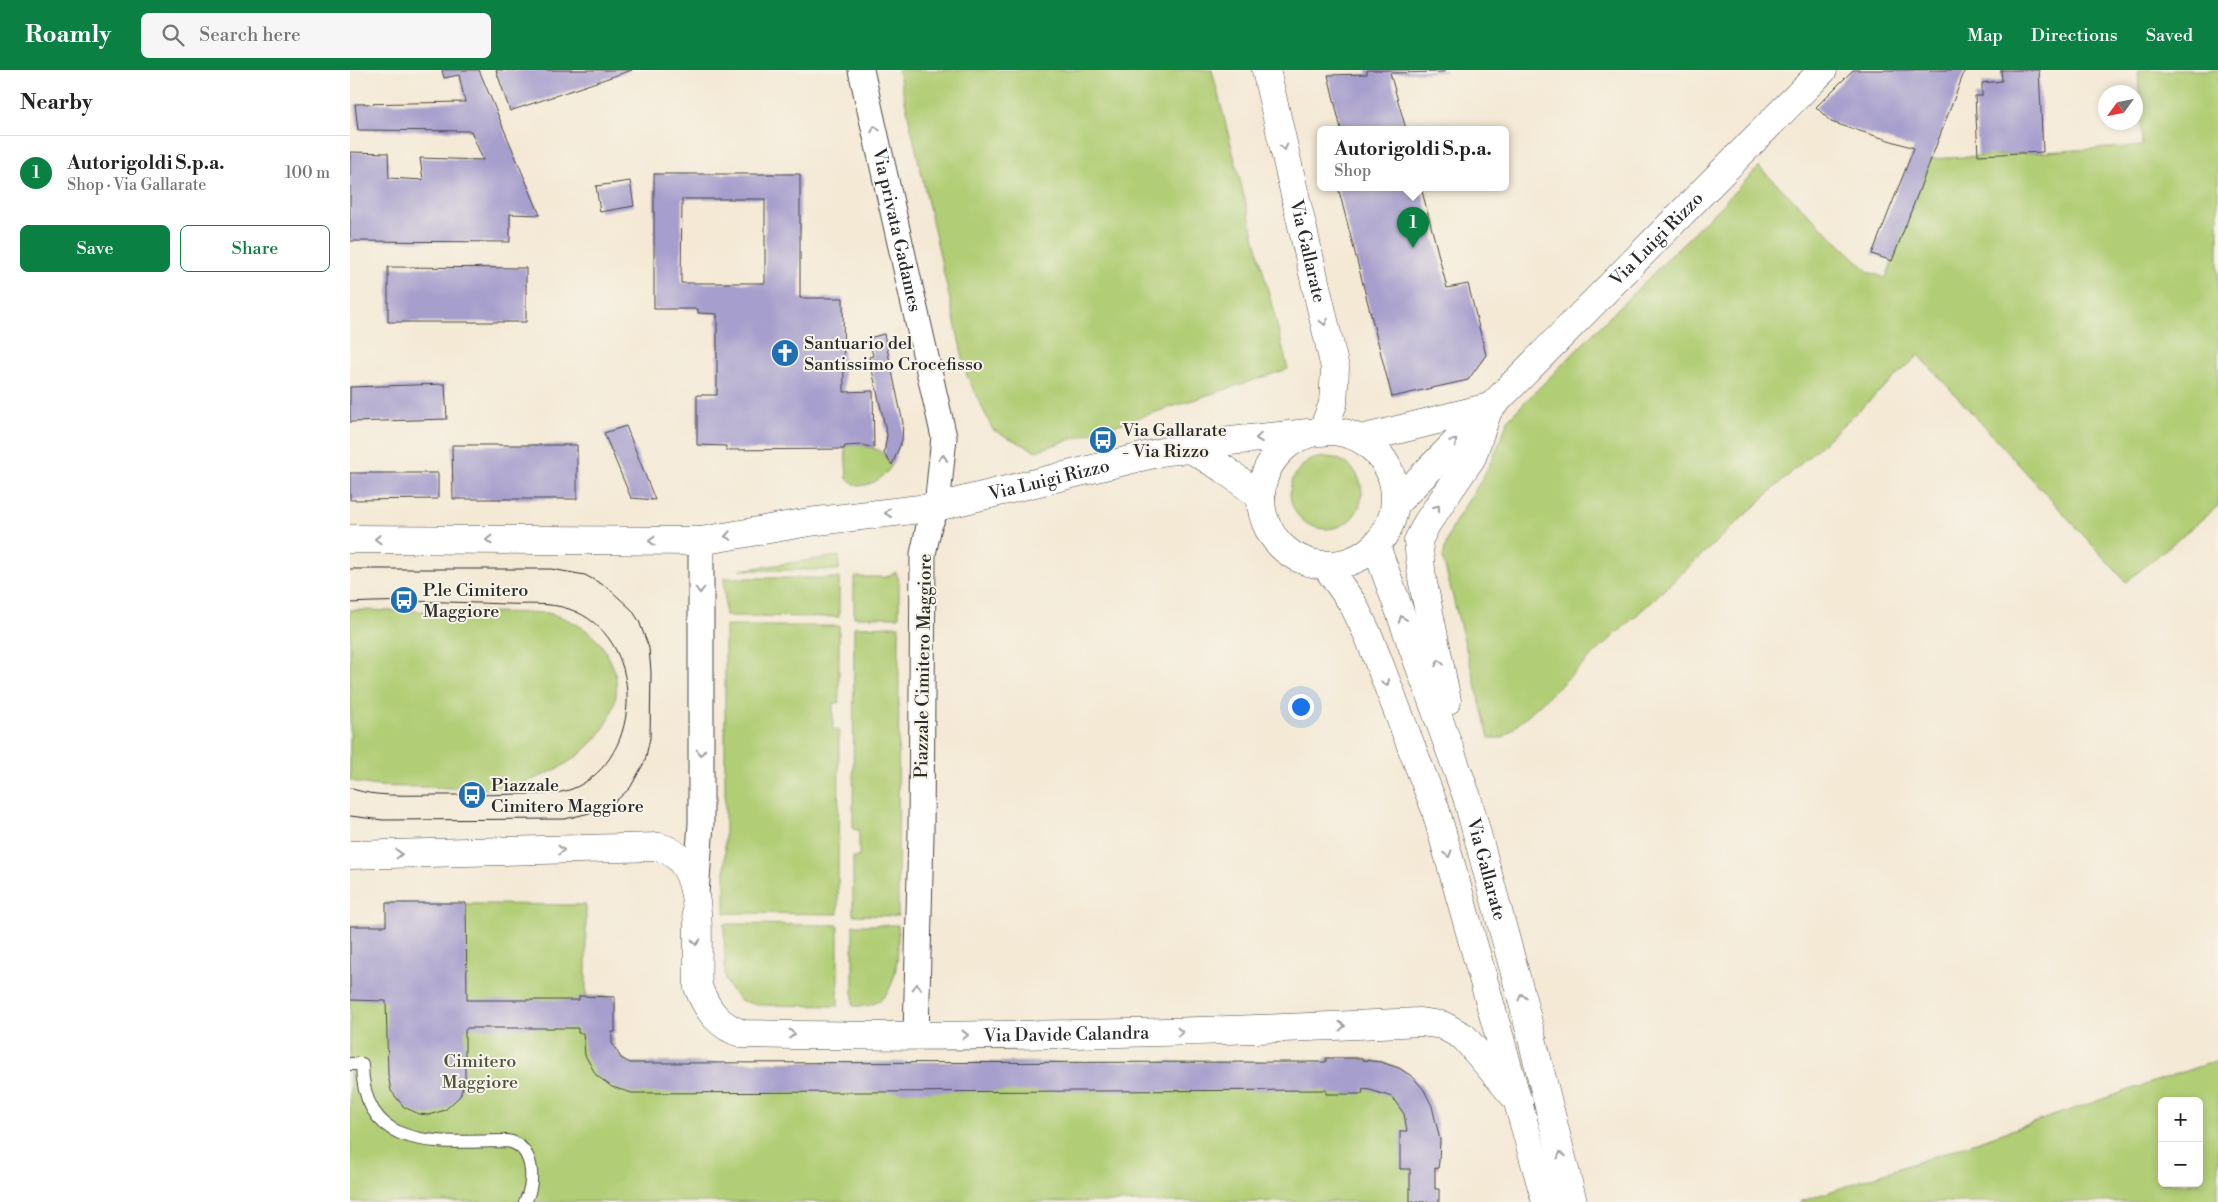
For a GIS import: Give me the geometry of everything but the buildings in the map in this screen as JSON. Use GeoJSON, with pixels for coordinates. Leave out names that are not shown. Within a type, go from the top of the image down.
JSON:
{"type":"FeatureCollection","features":[{"type":"Feature","properties":{"kind":"main road","name":"Via Gallarate"},"geometry":{"type":"LineString","coordinates":[[1266,70],[1335,368],[1332,404],[1315,433]]}},
{"type":"Feature","properties":{"kind":"main road","name":"Via Luigi Rizzo"},"geometry":{"type":"LineString","coordinates":[[1396,503],[1823,70]]}},
{"type":"Feature","properties":{"kind":"main road"},"geometry":{"type":"LineString","coordinates":[[1361,439],[1489,407]]}},
{"type":"Feature","properties":{"kind":"main road"},"geometry":{"type":"LineString","coordinates":[[1467,797],[1422,578],[1418,541],[1427,523],[1472,457],[1489,407]]}},
{"type":"Feature","properties":{"kind":"main road"},"geometry":{"type":"LineString","coordinates":[[1342,432],[1361,439],[1376,450],[1387,466],[1394,484],[1396,503],[1393,519],[1386,534],[1376,546],[1361,558],[1344,564],[1326,566],[1309,563],[1293,556],[1279,545],[1266,523],[1261,497],[1264,476],[1274,458],[1289,443],[1315,433],[1342,432]]}},
{"type":"Feature","properties":{"kind":"main road","name":"Via Luigi Rizzo"},"geometry":{"type":"LineString","coordinates":[[937,507],[1166,451],[1190,449],[1230,441],[1315,433]]}},
{"type":"Feature","properties":{"kind":"main road"},"geometry":{"type":"LineString","coordinates":[[1190,449],[1224,469],[1261,497]]}},
{"type":"Feature","properties":{"kind":"main road"},"geometry":{"type":"LineString","coordinates":[[350,539],[701,541],[809,522],[937,507]]}},
{"type":"Feature","properties":{"kind":"main road","name":"Via Gallarate"},"geometry":{"type":"LineString","coordinates":[[1376,546],[1467,797],[1522,999],[1573,1202]]}},
{"type":"Feature","properties":{"kind":"main road","name":"Via Gallarate"},"geometry":{"type":"LineString","coordinates":[[1326,566],[1353,604],[1369,637],[1435,808],[1546,1202]]}},
{"type":"Feature","properties":{"kind":"main road"},"geometry":{"type":"LineString","coordinates":[[350,855],[659,847],[669,850],[684,863],[696,893]]}},
{"type":"Feature","properties":{"kind":"main road","name":"Via Davide Calandra"},"geometry":{"type":"LineString","coordinates":[[696,893],[698,987],[710,1012],[732,1031],[744,1034],[916,1036],[1232,1032],[1420,1022],[1442,1025],[1464,1037],[1519,1102]]}},
{"type":"Feature","properties":{"kind":"street","name":"Via privata Gadames"},"geometry":{"type":"LineString","coordinates":[[861,70],[944,437],[937,507]]}},
{"type":"Feature","properties":{"kind":"street","name":"Piazzale Cimitero Maggiore"},"geometry":{"type":"LineString","coordinates":[[916,1036],[923,554],[928,526],[937,507]]}},
{"type":"Feature","properties":{"kind":"street"},"geometry":{"type":"LineString","coordinates":[[696,893],[701,823],[701,541]]}},
{"type":"Feature","properties":{"kind":"lane"},"geometry":{"type":"LineString","coordinates":[[350,1064],[362,1064],[363,1084],[367,1102],[379,1119],[395,1132],[422,1141],[507,1141],[520,1145],[530,1160],[530,1187],[525,1202]]}},
{"type":"Feature","properties":{"kind":"green space"},"geometry":{"type":"Polygon","coordinates":[[[898,70],[1212,70],[1288,369],[1036,451],[993,430],[967,376],[898,70]]]}},
{"type":"Feature","properties":{"kind":"green space"},"geometry":{"type":"Polygon","coordinates":[[[2138,70],[2218,70],[2218,506],[2126,582],[1919,355],[1503,738],[1489,738],[1443,559],[1445,547],[1453,527],[1482,479],[1497,449],[1509,418],[1759,167],[1869,272],[1886,278],[1931,159],[2142,146],[2143,85],[2139,85],[2138,70]]]}},
{"type":"Feature","properties":{"kind":"green space"},"geometry":{"type":"Polygon","coordinates":[[[862,445],[879,450],[892,465],[878,480],[858,486],[847,479],[845,446],[862,445]]]}},
{"type":"Feature","properties":{"kind":"green space"},"geometry":{"type":"Polygon","coordinates":[[[1326,457],[1346,463],[1356,473],[1362,493],[1356,513],[1346,523],[1326,529],[1306,523],[1296,513],[1290,493],[1296,473],[1306,463],[1326,457]]]}},
{"type":"Feature","properties":{"kind":"green space"},"geometry":{"type":"Polygon","coordinates":[[[839,556],[839,570],[740,570],[839,556]]]}},
{"type":"Feature","properties":{"kind":"green space"},"geometry":{"type":"Polygon","coordinates":[[[896,572],[899,582],[899,617],[854,617],[854,577],[886,577],[896,572]]]}},
{"type":"Feature","properties":{"kind":"green space"},"geometry":{"type":"Polygon","coordinates":[[[724,578],[839,578],[839,617],[725,616],[724,578]]]}},
{"type":"Feature","properties":{"kind":"green space"},"geometry":{"type":"Polygon","coordinates":[[[350,610],[548,613],[559,616],[586,630],[606,652],[616,677],[616,692],[611,714],[599,735],[575,757],[546,774],[514,785],[480,789],[368,785],[350,780],[350,610]]]}},
{"type":"Feature","properties":{"kind":"green space"},"geometry":{"type":"Polygon","coordinates":[[[725,626],[839,626],[839,703],[833,703],[833,730],[839,731],[838,914],[725,913],[725,626]]]}},
{"type":"Feature","properties":{"kind":"green space"},"geometry":{"type":"Polygon","coordinates":[[[899,626],[898,916],[853,915],[853,857],[859,857],[859,830],[853,829],[854,627],[899,626]]]}},
{"type":"Feature","properties":{"kind":"green space","name":"Cimitero Maggiore"},"geometry":{"type":"Polygon","coordinates":[[[386,903],[586,905],[586,996],[615,997],[615,1032],[612,1032],[613,1042],[619,1055],[630,1063],[1325,1062],[1326,1058],[1362,1058],[1363,1060],[1385,1063],[1403,1071],[1416,1081],[1426,1095],[1433,1111],[1439,1149],[1438,1169],[1435,1169],[1435,1189],[1439,1202],[350,1202],[350,926],[386,926],[386,903]]]}},
{"type":"Feature","properties":{"kind":"green space"},"geometry":{"type":"Polygon","coordinates":[[[724,924],[838,925],[838,1006],[758,1005],[740,1000],[728,986],[725,976],[724,924]]]}},
{"type":"Feature","properties":{"kind":"green space"},"geometry":{"type":"Polygon","coordinates":[[[853,925],[898,925],[896,970],[893,981],[882,999],[868,1006],[853,1006],[853,925]]]}},
{"type":"Feature","properties":{"kind":"green space"},"geometry":{"type":"Polygon","coordinates":[[[2218,1060],[2218,1202],[1799,1202],[2218,1060]]]}},
{"type":"Feature","properties":{"kind":"tram line"},"geometry":{"type":"LineString","coordinates":[[350,569],[551,569],[585,575],[607,587],[632,610],[639,621],[649,648],[651,672],[650,738],[645,761],[630,788],[617,800],[598,811],[565,819],[383,820],[350,816]]}},
{"type":"Feature","properties":{"kind":"tram line"},"geometry":{"type":"LineString","coordinates":[[350,603],[408,601],[537,604],[569,609],[594,623],[612,644],[623,669],[627,698],[624,726],[614,752],[596,774],[572,789],[546,794],[391,795],[373,794],[350,788]]}},
{"type":"Feature","properties":{"kind":"place","name":"Autorigoldi S.p.a."},"geometry":{"type":"Point","coordinates":[1413,248]}},
{"type":"Feature","properties":{"kind":"place","name":"Santuario del Santissimo Crocefisso"},"geometry":{"type":"Point","coordinates":[785,353]}},
{"type":"Feature","properties":{"kind":"place","name":"Via Gallarate - Via Rizzo"},"geometry":{"type":"Point","coordinates":[1103,440]}},
{"type":"Feature","properties":{"kind":"place","name":"P.le Cimitero Maggiore"},"geometry":{"type":"Point","coordinates":[404,600]}},
{"type":"Feature","properties":{"kind":"place","name":"Piazzale Cimitero Maggiore"},"geometry":{"type":"Point","coordinates":[472,795]}}]}
